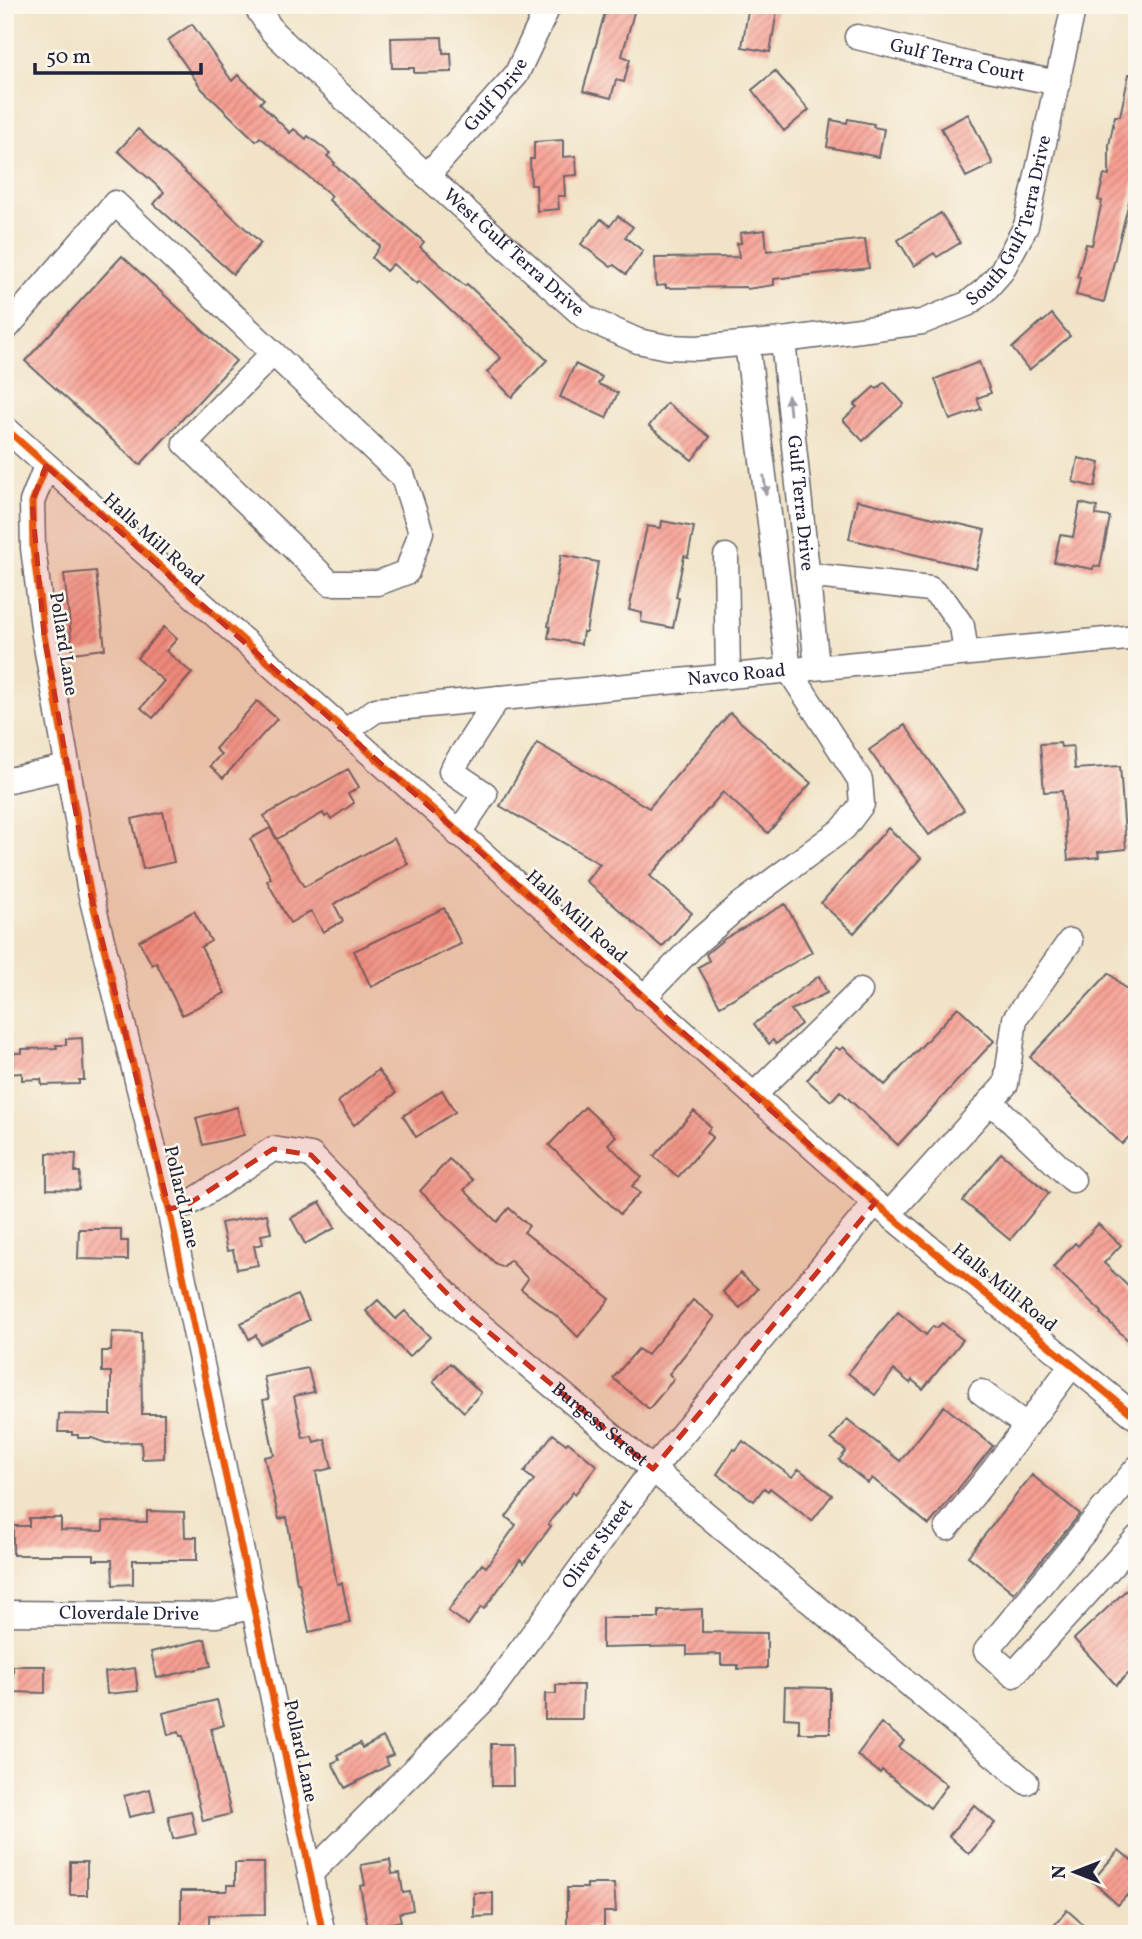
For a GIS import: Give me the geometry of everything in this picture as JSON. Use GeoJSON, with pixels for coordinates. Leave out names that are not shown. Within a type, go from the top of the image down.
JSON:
{"type":"FeatureCollection","features":[{"type":"Feature","properties":{"kind":"street","name":"Gulf Drive"},"geometry":{"type":"LineString","coordinates":[[427,176],[516,75],[549,5]]}},
{"type":"Feature","properties":{"kind":"street","name":"South Gulf Terra Drive"},"geometry":{"type":"LineString","coordinates":[[839,333],[922,323],[967,304],[985,290],[1001,272],[1026,226],[1074,5]]}},
{"type":"Feature","properties":{"kind":"street","name":"West Gulf Terra Drive"},"geometry":{"type":"LineString","coordinates":[[256,6],[272,32],[586,318],[638,341],[667,347],[697,348],[747,344],[839,333]]}},
{"type":"Feature","properties":{"kind":"street","name":"Gulf Terra Court"},"geometry":{"type":"LineString","coordinates":[[857,37],[1058,83]]}},
{"type":"Feature","properties":{"kind":"street"},"geometry":{"type":"LineString","coordinates":[[5,330],[116,203],[402,477],[421,532],[407,572],[378,583],[330,583],[186,443],[272,353]]}},
{"type":"Feature","properties":{"kind":"street","name":"Gulf Terra Drive"},"geometry":{"type":"LineString","coordinates":[[783,340],[817,667]]}},
{"type":"Feature","properties":{"kind":"street"},"geometry":{"type":"LineString","coordinates":[[643,998],[696,943],[740,905],[844,828],[862,804],[860,780],[789,670],[747,344]]}},
{"type":"Feature","properties":{"kind":"street","name":"Halls Mill Road"},"geometry":{"type":"LineString","coordinates":[[5,428],[882,1209],[1137,1418]]}},
{"type":"Feature","properties":{"kind":"street","name":"Pollard Lane"},"geometry":{"type":"LineString","coordinates":[[46,466],[33,502],[33,548],[44,635],[90,891],[169,1209],[323,1934]]}},
{"type":"Feature","properties":{"kind":"street"},"geometry":{"type":"LineString","coordinates":[[726,556],[728,676]]}},
{"type":"Feature","properties":{"kind":"street"},"geometry":{"type":"LineString","coordinates":[[807,575],[930,589],[946,603],[962,626],[966,653]]}},
{"type":"Feature","properties":{"kind":"street","name":"Navco Road"},"geometry":{"type":"LineString","coordinates":[[344,732],[376,710],[1137,637]]}},
{"type":"Feature","properties":{"kind":"street"},"geometry":{"type":"LineString","coordinates":[[458,834],[485,794],[451,771],[498,698]]}},
{"type":"Feature","properties":{"kind":"street"},"geometry":{"type":"LineString","coordinates":[[5,781],[67,767]]}},
{"type":"Feature","properties":{"kind":"street","name":"Oliver Street"},"geometry":{"type":"LineString","coordinates":[[310,1874],[486,1698],[653,1469],[882,1209],[1006,1084],[1015,1019],[1070,941]]}},
{"type":"Feature","properties":{"kind":"street"},"geometry":{"type":"LineString","coordinates":[[754,1095],[860,991]]}},
{"type":"Feature","properties":{"kind":"street"},"geometry":{"type":"LineString","coordinates":[[990,1101],[1073,1180]]}},
{"type":"Feature","properties":{"kind":"street","name":"Burgess Street"},"geometry":{"type":"LineString","coordinates":[[169,1209],[187,1205],[272,1149],[311,1155],[467,1314],[1026,1782]]}},
{"type":"Feature","properties":{"kind":"street"},"geometry":{"type":"LineString","coordinates":[[947,1528],[1072,1365]]}},
{"type":"Feature","properties":{"kind":"street"},"geometry":{"type":"LineString","coordinates":[[981,1392],[1027,1426]]}},
{"type":"Feature","properties":{"kind":"street"},"geometry":{"type":"LineString","coordinates":[[1137,1468],[986,1651],[1013,1675],[1137,1538]]}},
{"type":"Feature","properties":{"kind":"street","name":"Cloverdale Drive"},"geometry":{"type":"LineString","coordinates":[[5,1614],[216,1615],[254,1606]]}},
{"type":"Feature","properties":{"kind":"highlighted area"},"geometry":{"type":"Polygon","coordinates":[[[46,466],[875,1203],[653,1469],[467,1314],[311,1155],[273,1149],[187,1205],[169,1209],[90,892],[44,635],[32,502],[46,466]]]}},
{"type":"Feature","properties":{"kind":"building"},"geometry":{"type":"Polygon","coordinates":[[[607,5],[636,5],[622,56],[630,59],[624,82],[616,80],[611,98],[583,91],[607,5]]]}},
{"type":"Feature","properties":{"kind":"building"},"geometry":{"type":"Polygon","coordinates":[[[749,5],[778,5],[770,52],[742,47],[749,5]]]}},
{"type":"Feature","properties":{"kind":"building"},"geometry":{"type":"Polygon","coordinates":[[[192,24],[232,81],[238,75],[264,99],[260,103],[290,133],[294,129],[306,139],[308,136],[330,153],[327,156],[334,165],[424,242],[420,247],[465,286],[467,284],[547,360],[512,397],[487,372],[501,358],[419,281],[417,284],[393,264],[386,271],[372,258],[380,246],[329,200],[332,196],[260,137],[256,141],[202,89],[168,40],[192,24]]]}},
{"type":"Feature","properties":{"kind":"building"},"geometry":{"type":"Polygon","coordinates":[[[442,37],[443,53],[451,53],[452,72],[414,73],[414,68],[392,68],[391,38],[442,37]]]}},
{"type":"Feature","properties":{"kind":"building"},"geometry":{"type":"Polygon","coordinates":[[[775,71],[809,110],[784,131],[752,90],[775,71]]]}},
{"type":"Feature","properties":{"kind":"building"},"geometry":{"type":"Polygon","coordinates":[[[1129,74],[1137,75],[1137,170],[1104,302],[1076,295],[1080,278],[1077,277],[1086,244],[1092,245],[1102,201],[1098,200],[1104,175],[1109,176],[1109,145],[1115,116],[1120,116],[1129,74]]]}},
{"type":"Feature","properties":{"kind":"building"},"geometry":{"type":"Polygon","coordinates":[[[968,114],[993,164],[966,177],[941,128],[968,114]]]}},
{"type":"Feature","properties":{"kind":"building"},"geometry":{"type":"Polygon","coordinates":[[[848,119],[874,124],[873,127],[884,129],[879,157],[827,147],[831,120],[847,123],[848,119]]]}},
{"type":"Feature","properties":{"kind":"building"},"geometry":{"type":"Polygon","coordinates":[[[138,129],[261,243],[233,274],[154,204],[164,192],[118,151],[138,129]]]}},
{"type":"Feature","properties":{"kind":"building"},"geometry":{"type":"Polygon","coordinates":[[[563,140],[563,157],[576,156],[577,175],[564,176],[565,196],[558,196],[559,209],[537,211],[536,185],[531,185],[530,159],[534,159],[534,142],[563,140]]]}},
{"type":"Feature","properties":{"kind":"building"},"geometry":{"type":"Polygon","coordinates":[[[941,213],[960,243],[937,257],[934,253],[914,266],[898,240],[941,213]]]}},
{"type":"Feature","properties":{"kind":"building"},"geometry":{"type":"Polygon","coordinates":[[[618,216],[633,227],[625,237],[643,251],[626,274],[614,265],[611,267],[581,244],[601,219],[610,226],[618,216]]]}},
{"type":"Feature","properties":{"kind":"building"},"geometry":{"type":"Polygon","coordinates":[[[765,230],[767,251],[865,239],[869,268],[774,279],[774,285],[747,289],[656,286],[655,258],[739,257],[737,243],[741,243],[740,233],[765,230]]]}},
{"type":"Feature","properties":{"kind":"building"},"geometry":{"type":"Polygon","coordinates":[[[122,256],[236,361],[140,465],[25,361],[122,256]]]}},
{"type":"Feature","properties":{"kind":"building"},"geometry":{"type":"Polygon","coordinates":[[[1052,314],[1070,336],[1029,370],[1012,348],[1052,314]]]}},
{"type":"Feature","properties":{"kind":"building"},"geometry":{"type":"Polygon","coordinates":[[[979,362],[991,393],[977,398],[981,409],[950,420],[935,379],[979,362]]]}},
{"type":"Feature","properties":{"kind":"building"},"geometry":{"type":"Polygon","coordinates":[[[575,364],[602,377],[598,384],[618,393],[606,418],[560,397],[575,364]]]}},
{"type":"Feature","properties":{"kind":"building"},"geometry":{"type":"Polygon","coordinates":[[[884,382],[904,404],[863,441],[843,420],[857,407],[854,405],[874,387],[877,389],[884,382]]]}},
{"type":"Feature","properties":{"kind":"building"},"geometry":{"type":"Polygon","coordinates":[[[667,403],[710,437],[692,460],[649,426],[667,403]]]}},
{"type":"Feature","properties":{"kind":"building"},"geometry":{"type":"Polygon","coordinates":[[[1078,458],[1100,463],[1095,487],[1073,482],[1078,458]]]}},
{"type":"Feature","properties":{"kind":"building"},"geometry":{"type":"Polygon","coordinates":[[[857,500],[985,530],[976,569],[849,539],[857,500]]]}},
{"type":"Feature","properties":{"kind":"building"},"geometry":{"type":"Polygon","coordinates":[[[1080,503],[1097,507],[1096,515],[1110,517],[1100,567],[1094,566],[1093,569],[1054,562],[1060,535],[1073,537],[1080,503]]]}},
{"type":"Feature","properties":{"kind":"building"},"geometry":{"type":"Polygon","coordinates":[[[662,521],[694,527],[688,557],[684,556],[673,628],[641,622],[642,613],[629,610],[647,526],[661,528],[662,521]]]}},
{"type":"Feature","properties":{"kind":"building"},"geometry":{"type":"Polygon","coordinates":[[[561,555],[598,562],[586,632],[583,632],[581,644],[548,638],[561,555]]]}},
{"type":"Feature","properties":{"kind":"building"},"geometry":{"type":"Polygon","coordinates":[[[96,571],[105,649],[73,653],[64,574],[96,571]]]}},
{"type":"Feature","properties":{"kind":"building"},"geometry":{"type":"Polygon","coordinates":[[[164,627],[177,639],[166,651],[192,673],[153,718],[141,708],[164,681],[137,658],[164,627]]]}},
{"type":"Feature","properties":{"kind":"building"},"geometry":{"type":"Polygon","coordinates":[[[257,701],[277,719],[223,778],[210,766],[221,754],[215,749],[257,701]]]}},
{"type":"Feature","properties":{"kind":"building"},"geometry":{"type":"Polygon","coordinates":[[[730,713],[811,783],[768,833],[723,792],[650,876],[692,913],[662,947],[586,881],[600,864],[500,806],[537,743],[649,808],[730,713]]]}},
{"type":"Feature","properties":{"kind":"building"},"geometry":{"type":"Polygon","coordinates":[[[905,725],[964,810],[929,835],[869,750],[905,725]]]}},
{"type":"Feature","properties":{"kind":"building"},"geometry":{"type":"Polygon","coordinates":[[[1060,743],[1061,747],[1073,746],[1075,769],[1120,766],[1126,849],[1098,852],[1099,857],[1068,860],[1062,791],[1044,792],[1040,744],[1060,743]]]}},
{"type":"Feature","properties":{"kind":"building"},"geometry":{"type":"Polygon","coordinates":[[[348,769],[359,787],[348,794],[354,803],[331,819],[323,813],[277,839],[264,816],[348,769]]]}},
{"type":"Feature","properties":{"kind":"building"},"geometry":{"type":"Polygon","coordinates":[[[163,812],[174,862],[143,869],[132,819],[163,812]]]}},
{"type":"Feature","properties":{"kind":"building"},"geometry":{"type":"Polygon","coordinates":[[[270,828],[304,887],[394,838],[408,864],[334,904],[343,921],[323,932],[311,911],[290,923],[267,881],[271,878],[250,839],[270,828]]]}},
{"type":"Feature","properties":{"kind":"building"},"geometry":{"type":"Polygon","coordinates":[[[888,828],[921,858],[854,933],[821,903],[888,828]]]}},
{"type":"Feature","properties":{"kind":"building"},"geometry":{"type":"Polygon","coordinates":[[[785,904],[812,952],[720,1006],[698,967],[709,961],[706,954],[724,939],[785,904]]]}},
{"type":"Feature","properties":{"kind":"building"},"geometry":{"type":"Polygon","coordinates":[[[444,908],[461,944],[371,987],[354,951],[444,908]]]}},
{"type":"Feature","properties":{"kind":"building"},"geometry":{"type":"Polygon","coordinates":[[[194,911],[211,941],[201,947],[225,993],[182,1015],[156,962],[152,965],[139,941],[194,911]]]}},
{"type":"Feature","properties":{"kind":"building"},"geometry":{"type":"Polygon","coordinates":[[[1109,973],[1137,999],[1137,1128],[1122,1144],[1030,1057],[1109,973]]]}},
{"type":"Feature","properties":{"kind":"building"},"geometry":{"type":"Polygon","coordinates":[[[819,976],[827,993],[791,1010],[801,1024],[776,1044],[773,1040],[769,1044],[754,1024],[819,976]]]}},
{"type":"Feature","properties":{"kind":"building"},"geometry":{"type":"Polygon","coordinates":[[[958,1007],[994,1041],[898,1145],[840,1091],[831,1101],[807,1080],[836,1047],[840,1050],[843,1047],[885,1085],[958,1007]]]}},
{"type":"Feature","properties":{"kind":"building"},"geometry":{"type":"Polygon","coordinates":[[[82,1038],[84,1080],[79,1080],[79,1084],[42,1085],[41,1079],[22,1080],[22,1073],[5,1074],[5,1053],[22,1053],[22,1049],[57,1048],[56,1045],[66,1045],[66,1039],[82,1038]]]}},
{"type":"Feature","properties":{"kind":"building"},"geometry":{"type":"Polygon","coordinates":[[[378,1070],[396,1093],[354,1125],[338,1102],[378,1070]]]}},
{"type":"Feature","properties":{"kind":"building"},"geometry":{"type":"Polygon","coordinates":[[[442,1090],[455,1112],[416,1137],[403,1116],[442,1090]]]}},
{"type":"Feature","properties":{"kind":"building"},"geometry":{"type":"Polygon","coordinates":[[[237,1107],[244,1135],[203,1145],[196,1118],[237,1107]]]}},
{"type":"Feature","properties":{"kind":"building"},"geometry":{"type":"Polygon","coordinates":[[[585,1107],[616,1136],[608,1144],[641,1177],[632,1186],[640,1193],[620,1214],[549,1145],[585,1107]]]}},
{"type":"Feature","properties":{"kind":"building"},"geometry":{"type":"Polygon","coordinates":[[[694,1111],[711,1127],[707,1132],[713,1137],[678,1177],[654,1156],[694,1111]]]}},
{"type":"Feature","properties":{"kind":"building"},"geometry":{"type":"Polygon","coordinates":[[[47,1153],[76,1154],[75,1172],[80,1172],[79,1190],[47,1189],[47,1153]]]}},
{"type":"Feature","properties":{"kind":"building"},"geometry":{"type":"Polygon","coordinates":[[[1001,1153],[1049,1193],[1010,1240],[963,1201],[1001,1153]]]}},
{"type":"Feature","properties":{"kind":"building"},"geometry":{"type":"Polygon","coordinates":[[[449,1159],[473,1180],[464,1190],[497,1222],[509,1208],[529,1226],[524,1232],[610,1299],[578,1337],[558,1317],[521,1289],[528,1279],[510,1260],[503,1267],[496,1264],[420,1191],[449,1159]]]}},
{"type":"Feature","properties":{"kind":"building"},"geometry":{"type":"Polygon","coordinates":[[[320,1202],[335,1228],[305,1244],[291,1218],[320,1202]]]}},
{"type":"Feature","properties":{"kind":"building"},"geometry":{"type":"Polygon","coordinates":[[[267,1214],[271,1233],[261,1235],[263,1244],[254,1246],[258,1265],[237,1269],[233,1250],[227,1251],[221,1223],[267,1214]]]}},
{"type":"Feature","properties":{"kind":"building"},"geometry":{"type":"Polygon","coordinates":[[[1098,1224],[1121,1245],[1104,1263],[1137,1295],[1137,1349],[1053,1267],[1075,1243],[1078,1246],[1098,1224]]]}},
{"type":"Feature","properties":{"kind":"building"},"geometry":{"type":"Polygon","coordinates":[[[79,1229],[121,1229],[121,1241],[128,1241],[128,1260],[78,1259],[79,1229]]]}},
{"type":"Feature","properties":{"kind":"building"},"geometry":{"type":"Polygon","coordinates":[[[740,1273],[758,1289],[740,1308],[723,1292],[740,1273]]]}},
{"type":"Feature","properties":{"kind":"building"},"geometry":{"type":"Polygon","coordinates":[[[297,1295],[309,1320],[260,1344],[256,1335],[249,1339],[241,1323],[297,1295]]]}},
{"type":"Feature","properties":{"kind":"building"},"geometry":{"type":"Polygon","coordinates":[[[378,1300],[396,1319],[405,1311],[430,1337],[409,1357],[366,1311],[378,1300]]]}},
{"type":"Feature","properties":{"kind":"building"},"geometry":{"type":"Polygon","coordinates":[[[693,1300],[715,1317],[669,1374],[674,1379],[649,1409],[613,1378],[638,1349],[647,1355],[693,1300]]]}},
{"type":"Feature","properties":{"kind":"building"},"geometry":{"type":"Polygon","coordinates":[[[898,1312],[926,1335],[933,1326],[937,1328],[942,1323],[963,1340],[923,1389],[912,1380],[910,1383],[894,1370],[875,1395],[848,1373],[898,1312]]]}},
{"type":"Feature","properties":{"kind":"building"},"geometry":{"type":"Polygon","coordinates":[[[112,1332],[141,1333],[142,1414],[164,1414],[164,1458],[142,1459],[141,1442],[106,1443],[92,1438],[78,1438],[78,1435],[72,1435],[72,1432],[58,1432],[59,1414],[111,1415],[111,1372],[102,1372],[102,1351],[111,1351],[112,1332]]]}},
{"type":"Feature","properties":{"kind":"building"},"geometry":{"type":"Polygon","coordinates":[[[450,1363],[481,1393],[464,1412],[433,1382],[450,1363]]]}},
{"type":"Feature","properties":{"kind":"building"},"geometry":{"type":"Polygon","coordinates":[[[308,1368],[314,1392],[294,1396],[303,1438],[312,1436],[314,1442],[325,1439],[332,1468],[316,1472],[337,1584],[342,1583],[350,1623],[309,1632],[297,1583],[287,1517],[279,1519],[264,1457],[274,1455],[263,1400],[269,1399],[264,1377],[308,1368]]]}},
{"type":"Feature","properties":{"kind":"building"},"geometry":{"type":"Polygon","coordinates":[[[944,1406],[993,1446],[929,1525],[872,1478],[868,1483],[839,1460],[846,1451],[831,1439],[847,1419],[900,1461],[944,1406]]]}},
{"type":"Feature","properties":{"kind":"building"},"geometry":{"type":"Polygon","coordinates":[[[553,1434],[566,1444],[568,1442],[597,1466],[548,1524],[551,1526],[524,1563],[520,1560],[484,1609],[481,1607],[468,1625],[448,1611],[482,1564],[486,1567],[516,1525],[506,1517],[534,1480],[524,1472],[553,1434]]]}},
{"type":"Feature","properties":{"kind":"building"},"geometry":{"type":"Polygon","coordinates":[[[743,1441],[792,1477],[799,1469],[832,1495],[812,1521],[770,1488],[768,1491],[764,1488],[754,1501],[717,1474],[734,1449],[743,1441]]]}},
{"type":"Feature","properties":{"kind":"building"},"geometry":{"type":"Polygon","coordinates":[[[1032,1475],[1080,1514],[1014,1593],[968,1556],[1032,1475]]]}},
{"type":"Feature","properties":{"kind":"building"},"geometry":{"type":"Polygon","coordinates":[[[147,1511],[184,1512],[185,1537],[197,1537],[197,1560],[133,1560],[133,1584],[113,1585],[112,1560],[94,1560],[94,1555],[13,1555],[13,1526],[29,1526],[29,1518],[61,1518],[61,1530],[103,1531],[103,1521],[147,1522],[147,1511]]]}},
{"type":"Feature","properties":{"kind":"building"},"geometry":{"type":"Polygon","coordinates":[[[1137,1580],[1137,1666],[1116,1685],[1074,1639],[1137,1580]]]}},
{"type":"Feature","properties":{"kind":"building"},"geometry":{"type":"Polygon","coordinates":[[[702,1609],[702,1632],[767,1633],[767,1668],[738,1669],[738,1665],[721,1665],[721,1654],[687,1655],[687,1646],[602,1648],[602,1618],[659,1618],[659,1611],[702,1609]]]}},
{"type":"Feature","properties":{"kind":"building"},"geometry":{"type":"Polygon","coordinates":[[[205,1639],[211,1666],[157,1678],[151,1652],[205,1639]]]}},
{"type":"Feature","properties":{"kind":"building"},"geometry":{"type":"Polygon","coordinates":[[[13,1666],[45,1666],[45,1693],[13,1692],[13,1666]]]}},
{"type":"Feature","properties":{"kind":"building"},"geometry":{"type":"Polygon","coordinates":[[[135,1668],[138,1691],[107,1694],[105,1672],[135,1668]]]}},
{"type":"Feature","properties":{"kind":"building"},"geometry":{"type":"Polygon","coordinates":[[[556,1685],[583,1685],[582,1719],[545,1719],[545,1694],[556,1694],[556,1685]]]}},
{"type":"Feature","properties":{"kind":"building"},"geometry":{"type":"Polygon","coordinates":[[[785,1687],[830,1688],[830,1733],[799,1733],[799,1719],[784,1718],[785,1687]]]}},
{"type":"Feature","properties":{"kind":"building"},"geometry":{"type":"Polygon","coordinates":[[[217,1700],[224,1725],[211,1729],[231,1814],[203,1821],[183,1736],[180,1736],[179,1732],[168,1735],[163,1713],[217,1700]]]}},
{"type":"Feature","properties":{"kind":"building"},"geometry":{"type":"Polygon","coordinates":[[[881,1723],[904,1741],[899,1747],[947,1785],[930,1808],[882,1770],[880,1773],[857,1755],[881,1723]]]}},
{"type":"Feature","properties":{"kind":"building"},"geometry":{"type":"Polygon","coordinates":[[[383,1737],[393,1755],[385,1758],[389,1765],[345,1788],[332,1763],[339,1760],[337,1755],[360,1743],[362,1748],[383,1737]]]}},
{"type":"Feature","properties":{"kind":"building"},"geometry":{"type":"Polygon","coordinates":[[[491,1744],[512,1744],[513,1786],[492,1786],[491,1744]]]}},
{"type":"Feature","properties":{"kind":"building"},"geometry":{"type":"Polygon","coordinates":[[[150,1789],[155,1811],[129,1817],[124,1796],[150,1789]]]}},
{"type":"Feature","properties":{"kind":"building"},"geometry":{"type":"Polygon","coordinates":[[[974,1805],[995,1823],[969,1854],[949,1836],[974,1805]]]}},
{"type":"Feature","properties":{"kind":"building"},"geometry":{"type":"Polygon","coordinates":[[[191,1811],[196,1834],[173,1839],[168,1816],[191,1811]]]}},
{"type":"Feature","properties":{"kind":"building"},"geometry":{"type":"Polygon","coordinates":[[[1119,1850],[1137,1865],[1137,1905],[1127,1895],[1118,1905],[1092,1881],[1119,1850]]]}},
{"type":"Feature","properties":{"kind":"building"},"geometry":{"type":"Polygon","coordinates":[[[390,1860],[392,1874],[400,1873],[403,1893],[410,1892],[413,1910],[399,1913],[401,1921],[368,1928],[360,1886],[365,1885],[361,1865],[390,1860]]]}},
{"type":"Feature","properties":{"kind":"building"},"geometry":{"type":"Polygon","coordinates":[[[70,1862],[87,1862],[87,1895],[70,1895],[70,1862]]]}},
{"type":"Feature","properties":{"kind":"building"},"geometry":{"type":"Polygon","coordinates":[[[235,1863],[264,1863],[265,1914],[209,1915],[209,1934],[181,1934],[181,1891],[227,1891],[227,1885],[235,1885],[235,1863]]]}},
{"type":"Feature","properties":{"kind":"building"},"geometry":{"type":"Polygon","coordinates":[[[587,1884],[614,1884],[616,1912],[604,1912],[604,1927],[567,1928],[567,1888],[587,1888],[587,1884]]]}},
{"type":"Feature","properties":{"kind":"building"},"geometry":{"type":"Polygon","coordinates":[[[474,1893],[493,1893],[493,1916],[474,1917],[474,1893]]]}},
{"type":"Feature","properties":{"kind":"building"},"geometry":{"type":"Polygon","coordinates":[[[1067,1910],[1094,1934],[1047,1934],[1067,1910]]]}},
{"type":"Feature","properties":{"kind":"cycle path"},"geometry":{"type":"LineString","coordinates":[[5,428],[875,1203],[1137,1418]]}},
{"type":"Feature","properties":{"kind":"cycle path"},"geometry":{"type":"LineString","coordinates":[[46,466],[32,502],[33,548],[44,635],[90,892],[169,1209],[323,1934]]}}]}
